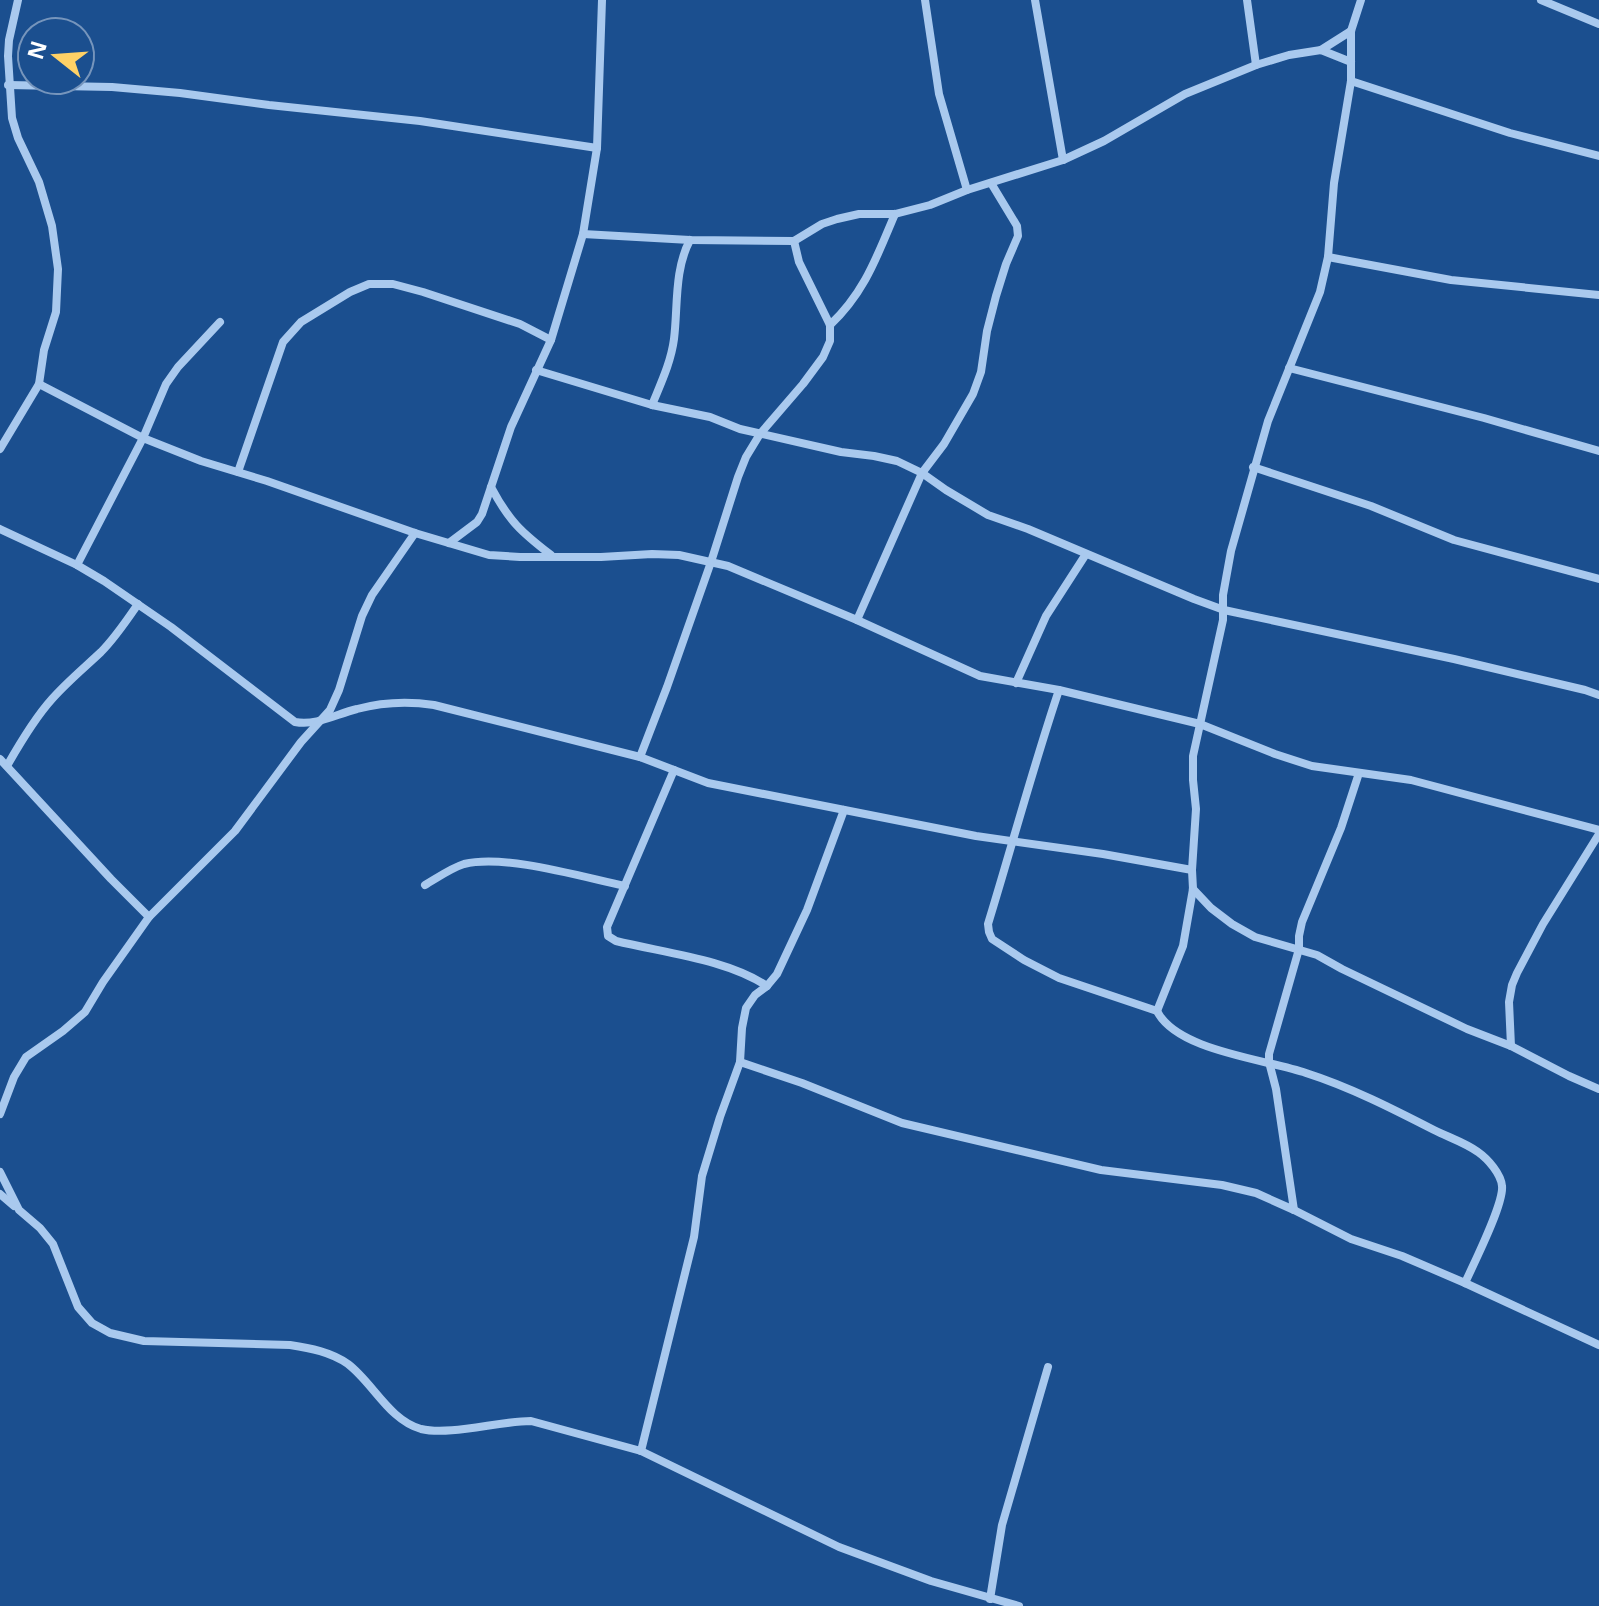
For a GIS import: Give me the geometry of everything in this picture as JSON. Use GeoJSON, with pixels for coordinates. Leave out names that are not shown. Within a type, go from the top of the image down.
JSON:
{"type":"FeatureCollection","features":[{"type":"Feature","properties":{"kind":"street"},"geometry":{"type":"LineString","coordinates":[[0,449],[39,384],[44,350],[56,312],[58,269],[52,226],[39,182],[18,138],[5,79],[18,0]]}},
{"type":"Feature","properties":{"kind":"street"},"geometry":{"type":"LineString","coordinates":[[449,543],[477,522],[482,514],[511,427],[551,340],[583,234],[597,148],[602,0]]}},
{"type":"Feature","properties":{"kind":"street"},"geometry":{"type":"LineString","coordinates":[[925,0],[939,94],[967,190]]}},
{"type":"Feature","properties":{"kind":"street"},"geometry":{"type":"LineString","coordinates":[[1035,0],[1063,160]]}},
{"type":"Feature","properties":{"kind":"street"},"geometry":{"type":"LineString","coordinates":[[1247,0],[1256,65]]}},
{"type":"Feature","properties":{"kind":"street"},"geometry":{"type":"LineString","coordinates":[[1157,1011],[1183,946],[1193,889],[1196,809],[1193,756],[1224,610],[1225,577],[1268,421],[1320,292],[1328,257],[1334,183],[1351,81],[1351,31],[1361,0]]}},
{"type":"Feature","properties":{"kind":"street"},"geometry":{"type":"LineString","coordinates":[[1541,0],[1599,24]]}},
{"type":"Feature","properties":{"kind":"street"},"geometry":{"type":"LineString","coordinates":[[583,234],[690,240],[794,241],[837,219],[859,214],[895,214],[930,205],[1063,160],[1104,141],[1185,94],[1256,65],[1321,50],[1351,31]]}},
{"type":"Feature","properties":{"kind":"street"},"geometry":{"type":"LineString","coordinates":[[1321,50],[1351,62]]}},
{"type":"Feature","properties":{"kind":"street"},"geometry":{"type":"LineString","coordinates":[[5,79],[180,93],[420,121],[597,148]]}},
{"type":"Feature","properties":{"kind":"street"},"geometry":{"type":"LineString","coordinates":[[1351,81],[1510,133],[1599,156]]}},
{"type":"Feature","properties":{"kind":"street"},"geometry":{"type":"LineString","coordinates":[[857,620],[922,473],[944,444],[973,394],[981,372],[996,296],[1018,236],[1017,226],[991,183]]}},
{"type":"Feature","properties":{"kind":"street"},"geometry":{"type":"LineString","coordinates":[[830,325],[845,312],[860,291],[895,214]]}},
{"type":"Feature","properties":{"kind":"street"},"geometry":{"type":"LineString","coordinates":[[652,405],[671,353],[684,253],[690,240]]}},
{"type":"Feature","properties":{"kind":"street"},"geometry":{"type":"LineString","coordinates":[[640,757],[746,457],[760,434],[823,357],[830,341],[830,325],[799,262],[794,241]]}},
{"type":"Feature","properties":{"kind":"street"},"geometry":{"type":"LineString","coordinates":[[1328,257],[1451,280],[1599,295]]}},
{"type":"Feature","properties":{"kind":"street"},"geometry":{"type":"LineString","coordinates":[[238,472],[283,342],[301,322],[350,292],[369,284],[393,284],[520,324],[551,340]]}},
{"type":"Feature","properties":{"kind":"street"},"geometry":{"type":"LineString","coordinates":[[77,565],[143,438],[166,384],[220,322]]}},
{"type":"Feature","properties":{"kind":"street"},"geometry":{"type":"LineString","coordinates":[[1289,368],[1599,451]]}},
{"type":"Feature","properties":{"kind":"street"},"geometry":{"type":"LineString","coordinates":[[536,370],[652,405],[710,417],[740,429],[841,452],[886,458],[910,466],[988,515],[1224,610],[1454,659],[1599,695]]}},
{"type":"Feature","properties":{"kind":"street"},"geometry":{"type":"LineString","coordinates":[[39,384],[143,438],[201,461],[489,555],[679,555],[728,566],[980,676],[1059,690],[1200,724],[1312,766],[1411,780],[1599,832],[1543,924],[1512,985],[1509,1002],[1511,1046]]}},
{"type":"Feature","properties":{"kind":"street"},"geometry":{"type":"LineString","coordinates":[[1253,467],[1371,506],[1454,540],[1599,579]]}},
{"type":"Feature","properties":{"kind":"street"},"geometry":{"type":"LineString","coordinates":[[491,487],[505,513],[524,535],[551,556]]}},
{"type":"Feature","properties":{"kind":"street"},"geometry":{"type":"LineString","coordinates":[[0,529],[77,565],[138,604],[289,718],[302,723],[317,722],[376,704],[414,702],[434,705],[640,757],[708,783],[976,836],[1192,870]]}},
{"type":"Feature","properties":{"kind":"street"},"geometry":{"type":"LineString","coordinates":[[0,1114],[14,1077],[26,1057],[85,1012],[149,917],[235,831],[317,722],[330,710],[372,595],[415,533]]}},
{"type":"Feature","properties":{"kind":"street"},"geometry":{"type":"LineString","coordinates":[[1016,683],[1046,616],[1086,554]]}},
{"type":"Feature","properties":{"kind":"street"},"geometry":{"type":"LineString","coordinates":[[138,604],[122,628],[49,703],[3,762],[149,917]]}},
{"type":"Feature","properties":{"kind":"street"},"geometry":{"type":"LineString","coordinates":[[1059,690],[1033,767],[988,924],[992,939],[1059,978],[1157,1011],[1172,1030],[1192,1040],[1228,1053],[1310,1074],[1478,1152],[1496,1170],[1503,1184],[1501,1200],[1465,1283]]}},
{"type":"Feature","properties":{"kind":"street"},"geometry":{"type":"LineString","coordinates":[[674,770],[607,927],[608,936],[625,943],[728,967],[767,986]]}},
{"type":"Feature","properties":{"kind":"street"},"geometry":{"type":"LineString","coordinates":[[1294,1210],[1269,1054],[1299,949],[1302,922],[1341,828],[1359,773]]}},
{"type":"Feature","properties":{"kind":"street"},"geometry":{"type":"LineString","coordinates":[[641,1451],[694,1237],[702,1176],[740,1062],[746,1008],[777,974],[807,910],[844,810]]}},
{"type":"Feature","properties":{"kind":"street"},"geometry":{"type":"LineString","coordinates":[[425,885],[460,865],[481,861],[533,867],[625,886]]}},
{"type":"Feature","properties":{"kind":"street"},"geometry":{"type":"LineString","coordinates":[[1193,889],[1211,908],[1243,931],[1267,942],[1317,955],[1467,1029],[1511,1046],[1599,1089]]}},
{"type":"Feature","properties":{"kind":"street"},"geometry":{"type":"LineString","coordinates":[[740,1062],[902,1123],[1101,1170],[1185,1180],[1256,1193],[1351,1239],[1402,1256],[1599,1345]]}},
{"type":"Feature","properties":{"kind":"street"},"geometry":{"type":"LineString","coordinates":[[0,1172],[19,1210]]}},
{"type":"Feature","properties":{"kind":"street"},"geometry":{"type":"LineString","coordinates":[[0,1194],[40,1228],[53,1244],[78,1307],[92,1323],[110,1333],[144,1341],[311,1348],[349,1365],[398,1417],[417,1428],[435,1432],[531,1421],[641,1451],[830,1543],[931,1581],[1019,1606]]}},
{"type":"Feature","properties":{"kind":"street"},"geometry":{"type":"LineString","coordinates":[[990,1599],[1002,1525],[1048,1367]]}}]}
